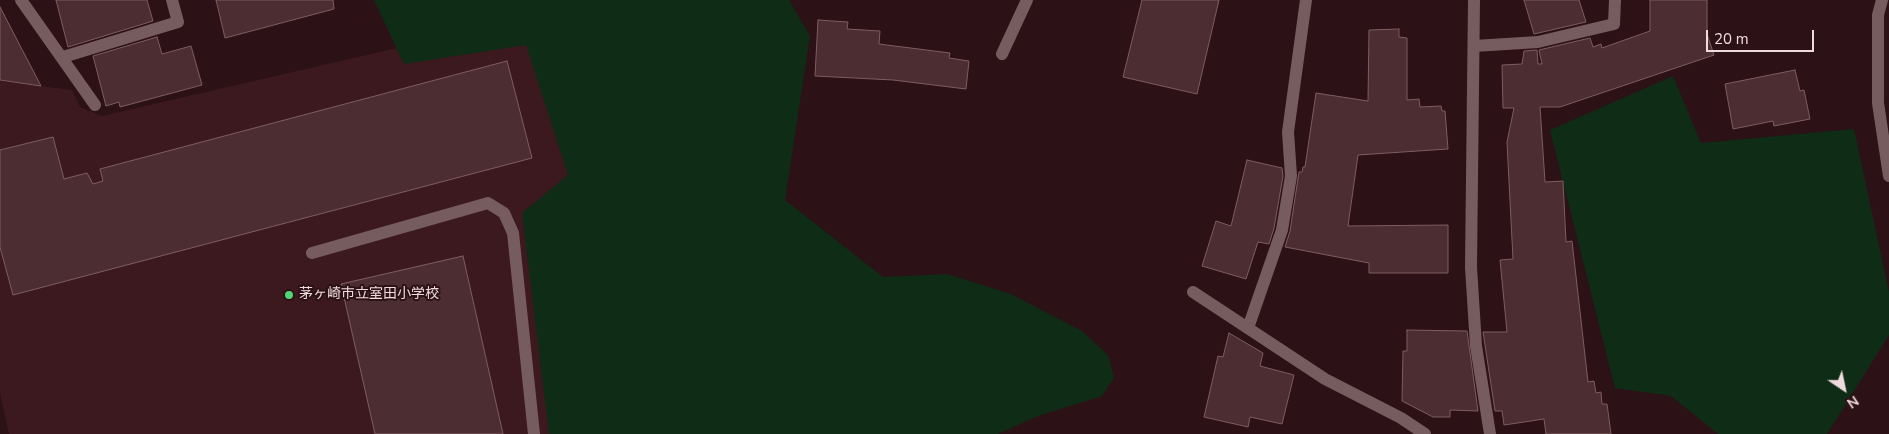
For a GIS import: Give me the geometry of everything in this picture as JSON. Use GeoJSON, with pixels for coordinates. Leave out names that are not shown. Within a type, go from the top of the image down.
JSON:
{"type":"FeatureCollection","features":[{"type":"Feature","properties":{"kind":"street"},"geometry":{"type":"LineString","coordinates":[[21,0],[95,105]]}},
{"type":"Feature","properties":{"kind":"street"},"geometry":{"type":"LineString","coordinates":[[63,57],[178,22],[172,0]]}},
{"type":"Feature","properties":{"kind":"street"},"geometry":{"type":"LineString","coordinates":[[1002,54],[1027,0]]}},
{"type":"Feature","properties":{"kind":"street"},"geometry":{"type":"LineString","coordinates":[[1248,328],[1282,230],[1291,176],[1288,132],[1306,0]]}},
{"type":"Feature","properties":{"kind":"street"},"geometry":{"type":"LineString","coordinates":[[1474,0],[1471,267],[1476,346],[1490,434]]}},
{"type":"Feature","properties":{"kind":"street"},"geometry":{"type":"LineString","coordinates":[[1474,46],[1538,42],[1614,24],[1615,0]]}},
{"type":"Feature","properties":{"kind":"street"},"geometry":{"type":"LineString","coordinates":[[1882,0],[1878,15],[1878,103],[1889,176]]}},
{"type":"Feature","properties":{"kind":"street"},"geometry":{"type":"LineString","coordinates":[[312,253],[488,203],[504,213],[513,233],[534,434]]}},
{"type":"Feature","properties":{"kind":"street"},"geometry":{"type":"LineString","coordinates":[[1194,292],[1325,379],[1401,418],[1425,434]]}},
{"type":"Feature","properties":{"kind":"shaded area","name":"茅ヶ崎市立室田小学校"},"geometry":{"type":"Polygon","coordinates":[[[540,15],[572,198],[586,434],[9,434],[0,393],[0,81],[72,90],[80,107],[102,116],[540,15]]]}},
{"type":"Feature","properties":{"kind":"green space"},"geometry":{"type":"Polygon","coordinates":[[[374,0],[789,0],[810,36],[785,200],[883,277],[947,274],[1011,294],[1082,331],[1108,355],[1114,378],[1102,396],[1038,416],[998,434],[549,434],[522,213],[568,175],[526,45],[404,64],[374,0]]]}},
{"type":"Feature","properties":{"kind":"green space"},"geometry":{"type":"Polygon","coordinates":[[[1673,76],[1701,143],[1854,129],[1889,292],[1889,335],[1827,434],[1718,434],[1671,396],[1615,388],[1550,130],[1673,76]]]}},
{"type":"Feature","properties":{"kind":"building"},"geometry":{"type":"Polygon","coordinates":[[[56,0],[147,0],[153,21],[68,47],[56,0]]]}},
{"type":"Feature","properties":{"kind":"building"},"geometry":{"type":"Polygon","coordinates":[[[216,0],[333,0],[334,9],[225,38],[216,0]]]}},
{"type":"Feature","properties":{"kind":"building"},"geometry":{"type":"Polygon","coordinates":[[[1142,0],[1219,0],[1197,94],[1123,77],[1142,0]]]}},
{"type":"Feature","properties":{"kind":"building"},"geometry":{"type":"Polygon","coordinates":[[[1524,0],[1579,0],[1586,22],[1534,34],[1524,0]]]}},
{"type":"Feature","properties":{"kind":"building"},"geometry":{"type":"Polygon","coordinates":[[[1650,0],[1707,0],[1707,34],[1714,55],[1560,107],[1540,107],[1545,182],[1563,181],[1566,242],[1572,241],[1588,382],[1594,381],[1596,393],[1601,392],[1602,404],[1607,404],[1611,434],[1546,434],[1544,419],[1504,425],[1502,411],[1495,411],[1483,332],[1507,332],[1500,260],[1513,259],[1507,142],[1514,108],[1503,108],[1502,65],[1522,64],[1524,51],[1537,50],[1538,64],[1542,64],[1539,50],[1590,38],[1593,47],[1601,44],[1602,48],[1650,31],[1650,0]]]}},
{"type":"Feature","properties":{"kind":"building"},"geometry":{"type":"Polygon","coordinates":[[[0,7],[41,86],[0,80],[0,7]]]}},
{"type":"Feature","properties":{"kind":"building"},"geometry":{"type":"Polygon","coordinates":[[[818,20],[848,22],[847,29],[880,31],[879,44],[950,53],[949,58],[969,61],[966,89],[893,80],[815,76],[818,20]]]}},
{"type":"Feature","properties":{"kind":"building"},"geometry":{"type":"Polygon","coordinates":[[[1399,29],[1399,37],[1407,38],[1407,100],[1419,99],[1420,107],[1441,106],[1442,111],[1445,111],[1448,149],[1358,155],[1348,226],[1448,225],[1448,273],[1369,273],[1369,263],[1285,247],[1290,231],[1299,172],[1302,172],[1303,167],[1305,167],[1316,93],[1368,101],[1369,30],[1399,29]]]}},
{"type":"Feature","properties":{"kind":"building"},"geometry":{"type":"Polygon","coordinates":[[[157,37],[162,54],[191,46],[202,85],[120,107],[119,102],[106,106],[93,56],[157,37]]]}},
{"type":"Feature","properties":{"kind":"building"},"geometry":{"type":"Polygon","coordinates":[[[507,61],[532,158],[13,295],[0,247],[0,150],[53,137],[64,179],[87,173],[93,184],[103,181],[100,169],[507,61]]]}},
{"type":"Feature","properties":{"kind":"building"},"geometry":{"type":"Polygon","coordinates":[[[1795,70],[1800,91],[1804,90],[1810,119],[1774,126],[1773,121],[1733,129],[1725,84],[1795,70]]]}},
{"type":"Feature","properties":{"kind":"building"},"geometry":{"type":"Polygon","coordinates":[[[1247,160],[1282,168],[1283,176],[1274,228],[1269,244],[1258,242],[1246,279],[1202,266],[1216,221],[1231,226],[1247,160]]]}},
{"type":"Feature","properties":{"kind":"building"},"geometry":{"type":"Polygon","coordinates":[[[463,256],[503,434],[375,434],[341,284],[463,256]]]}},
{"type":"Feature","properties":{"kind":"building"},"geometry":{"type":"Polygon","coordinates":[[[1407,330],[1467,331],[1478,411],[1450,410],[1450,417],[1433,417],[1402,401],[1403,351],[1407,351],[1407,330]]]}},
{"type":"Feature","properties":{"kind":"building"},"geometry":{"type":"Polygon","coordinates":[[[1229,333],[1263,353],[1260,366],[1294,375],[1282,424],[1250,417],[1248,427],[1204,417],[1218,356],[1223,357],[1229,333]]]}},
{"type":"Feature","properties":{"kind":"place","name":"茅ヶ崎市立室田小学校"},"geometry":{"type":"Point","coordinates":[289,295]}}]}
